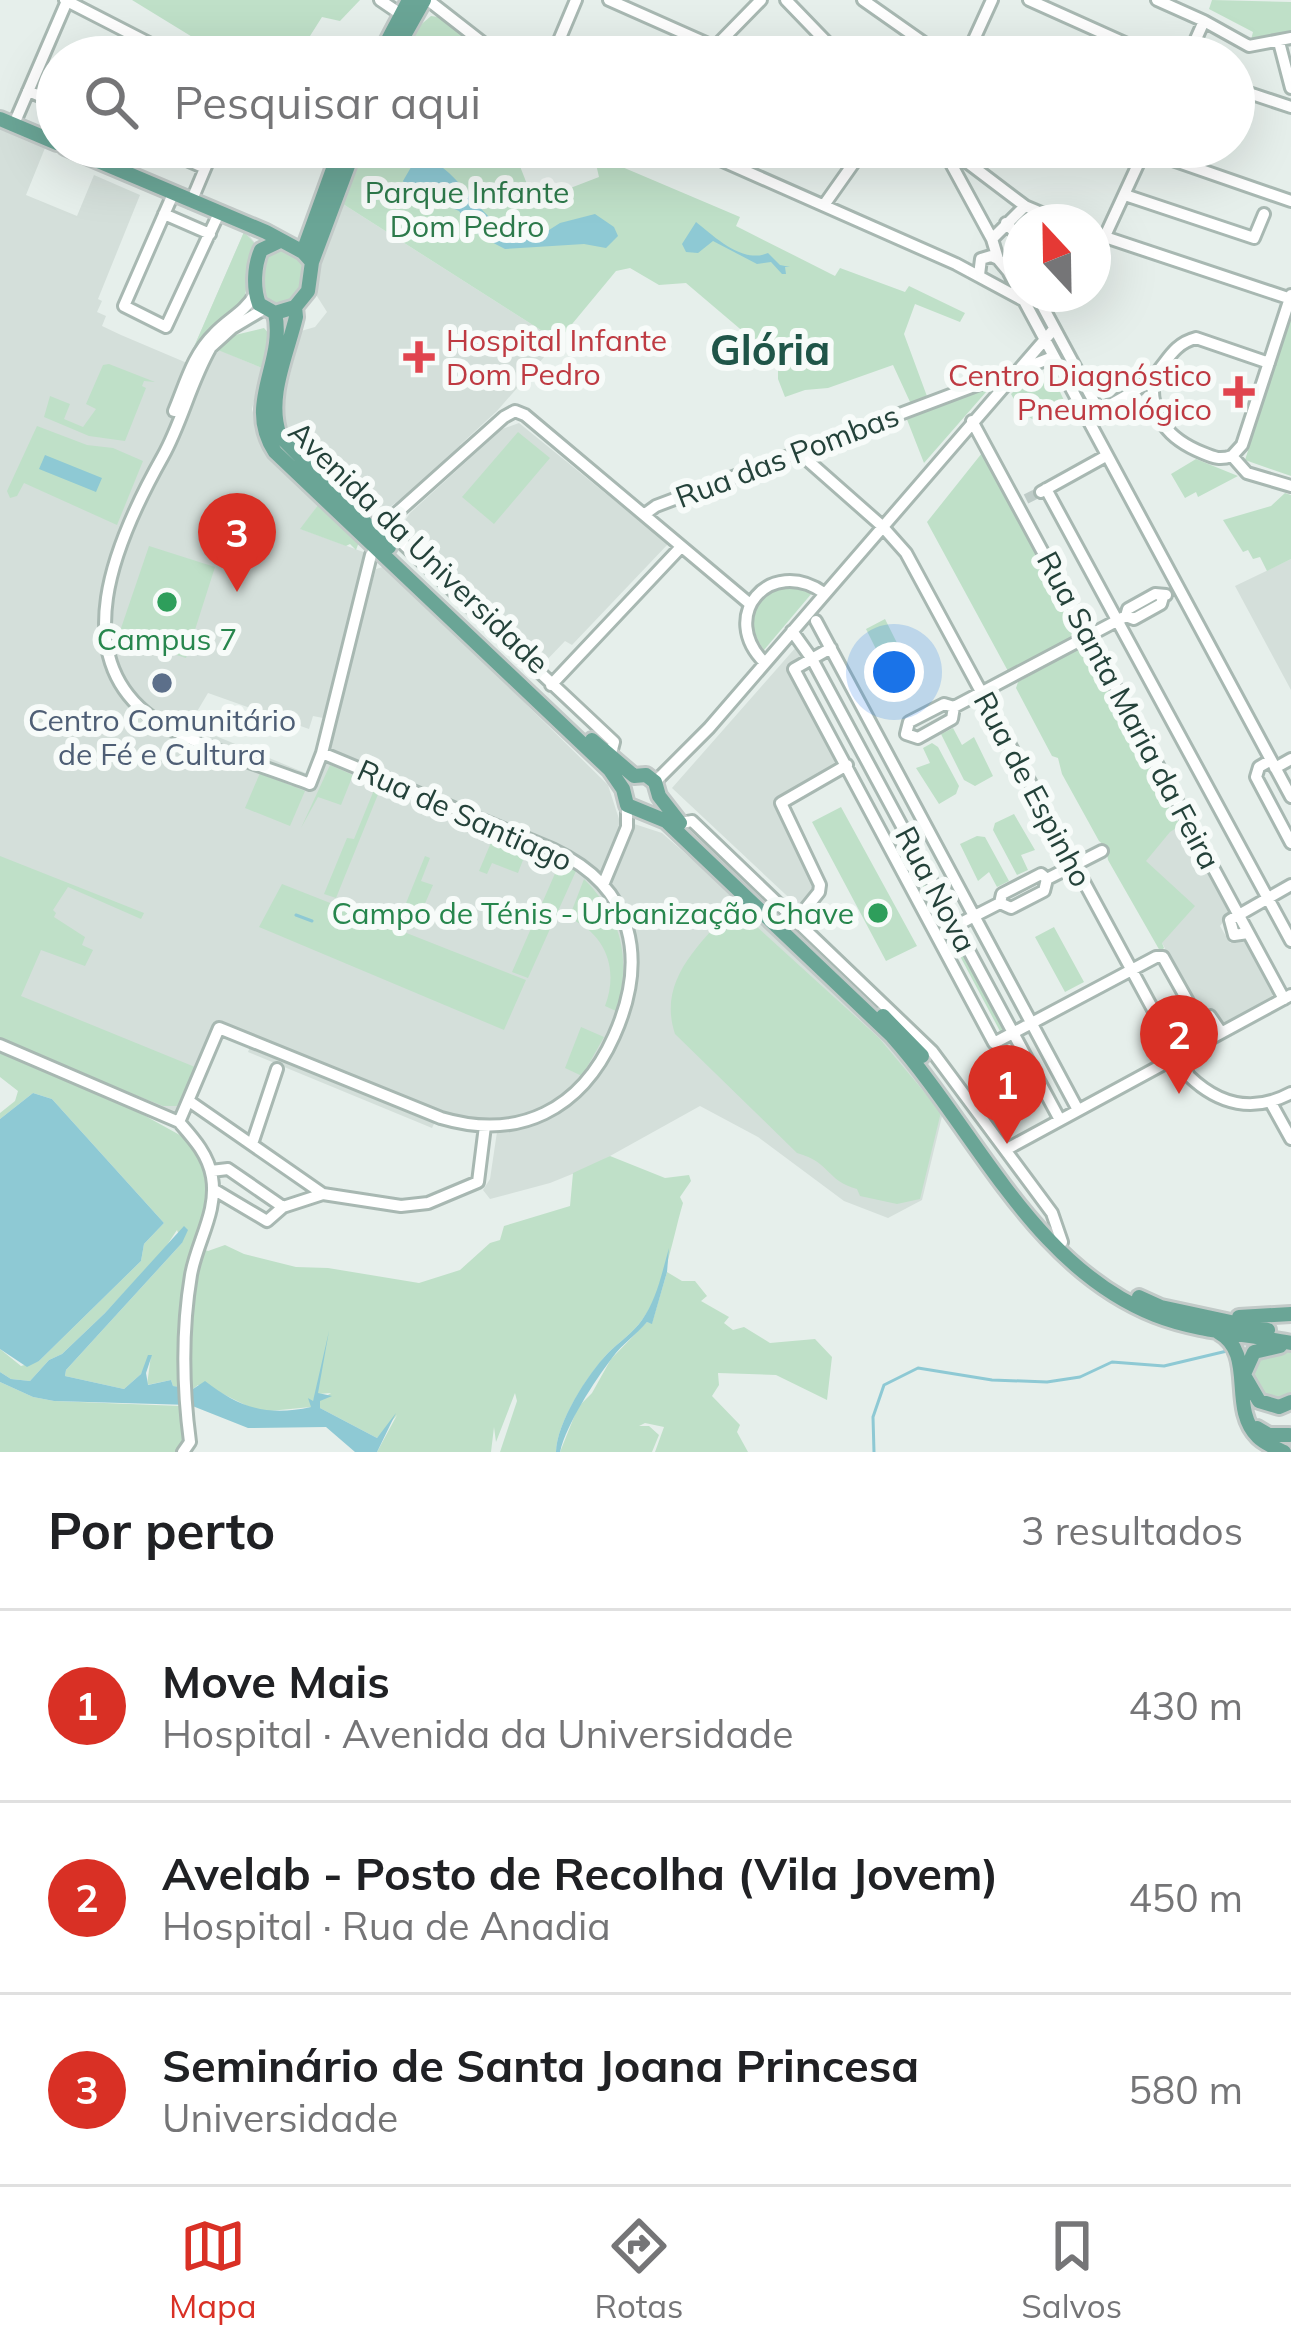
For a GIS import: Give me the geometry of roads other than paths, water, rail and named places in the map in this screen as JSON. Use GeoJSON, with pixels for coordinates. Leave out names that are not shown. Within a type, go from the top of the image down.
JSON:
{"type":"FeatureCollection","features":[{"type":"Feature","properties":{"kind":"main road"},"geometry":{"type":"LineString","coordinates":[[405,36],[426,0]]}},
{"type":"Feature","properties":{"kind":"main road"},"geometry":{"type":"LineString","coordinates":[[391,36],[406,7]]}},
{"type":"Feature","properties":{"kind":"main road"},"geometry":{"type":"LineString","coordinates":[[7,122],[36,134]]}},
{"type":"Feature","properties":{"kind":"main road"},"geometry":{"type":"LineString","coordinates":[[114,168],[308,257]]}},
{"type":"Feature","properties":{"kind":"main road"},"geometry":{"type":"LineString","coordinates":[[250,228],[261,250],[255,294],[270,311],[295,307],[308,291],[308,257],[335,168]]}},
{"type":"Feature","properties":{"kind":"main road"},"geometry":{"type":"LineString","coordinates":[[308,257],[346,168]]}},
{"type":"Feature","properties":{"kind":"main road"},"geometry":{"type":"LineString","coordinates":[[261,250],[280,241]]}},
{"type":"Feature","properties":{"kind":"main road","name":"Avenida da Universidade"},"geometry":{"type":"LineString","coordinates":[[295,307],[274,400],[274,421],[288,448],[610,770],[623,789]]}},
{"type":"Feature","properties":{"kind":"main road","name":"Avenida da Universidade"},"geometry":{"type":"LineString","coordinates":[[270,311],[280,335],[260,410],[267,441],[305,482],[376,536],[634,776]]}},
{"type":"Feature","properties":{"kind":"main road"},"geometry":{"type":"LineString","coordinates":[[1291,1314],[1215,1324],[1160,1317],[1127,1302],[1066,1258],[892,1036],[666,821],[627,805],[623,789],[634,776],[646,776],[681,823],[900,1030],[1082,1262],[1161,1307],[1215,1324],[1291,1342]]}},
{"type":"Feature","properties":{"kind":"main road"},"geometry":{"type":"LineString","coordinates":[[645,811],[657,789]]}},
{"type":"Feature","properties":{"kind":"main road"},"geometry":{"type":"LineString","coordinates":[[1215,1324],[1238,1351],[1240,1385],[1251,1427],[1262,1440],[1284,1452],[1290,1434],[1258,1430],[1245,1377],[1246,1363],[1254,1352],[1291,1342]]}},
{"type":"Feature","properties":{"kind":"main road"},"geometry":{"type":"LineString","coordinates":[[1245,1377],[1259,1401],[1279,1407],[1291,1402]]}},
{"type":"Feature","properties":{"kind":"street"},"geometry":{"type":"LineString","coordinates":[[380,0],[406,7]]}},
{"type":"Feature","properties":{"kind":"street"},"geometry":{"type":"LineString","coordinates":[[426,0],[473,36]]}},
{"type":"Feature","properties":{"kind":"street"},"geometry":{"type":"LineString","coordinates":[[560,36],[576,0]]}},
{"type":"Feature","properties":{"kind":"street"},"geometry":{"type":"LineString","coordinates":[[609,0],[690,36]]}},
{"type":"Feature","properties":{"kind":"street"},"geometry":{"type":"LineString","coordinates":[[726,36],[761,0]]}},
{"type":"Feature","properties":{"kind":"street"},"geometry":{"type":"LineString","coordinates":[[786,0],[821,36]]}},
{"type":"Feature","properties":{"kind":"street"},"geometry":{"type":"LineString","coordinates":[[862,0],[914,36]]}},
{"type":"Feature","properties":{"kind":"street"},"geometry":{"type":"LineString","coordinates":[[976,36],[992,0]]}},
{"type":"Feature","properties":{"kind":"street"},"geometry":{"type":"LineString","coordinates":[[1029,0],[1109,36]]}},
{"type":"Feature","properties":{"kind":"street"},"geometry":{"type":"LineString","coordinates":[[1156,0],[1232,36]]}},
{"type":"Feature","properties":{"kind":"street"},"geometry":{"type":"LineString","coordinates":[[51,36],[66,1],[125,36]]}},
{"type":"Feature","properties":{"kind":"street"},"geometry":{"type":"LineString","coordinates":[[1197,36],[1204,20]]}},
{"type":"Feature","properties":{"kind":"street"},"geometry":{"type":"LineString","coordinates":[[1255,45],[1285,40],[1291,88]]}},
{"type":"Feature","properties":{"kind":"street"},"geometry":{"type":"LineString","coordinates":[[7,122],[36,72]]}},
{"type":"Feature","properties":{"kind":"street"},"geometry":{"type":"LineString","coordinates":[[28,91],[36,94]]}},
{"type":"Feature","properties":{"kind":"street"},"geometry":{"type":"LineString","coordinates":[[1255,95],[1291,107]]}},
{"type":"Feature","properties":{"kind":"street"},"geometry":{"type":"LineString","coordinates":[[191,202],[205,168]]}},
{"type":"Feature","properties":{"kind":"street"},"geometry":{"type":"LineString","coordinates":[[739,168],[956,263],[999,274],[999,262]]}},
{"type":"Feature","properties":{"kind":"street"},"geometry":{"type":"LineString","coordinates":[[824,205],[850,168]]}},
{"type":"Feature","properties":{"kind":"street"},"geometry":{"type":"LineString","coordinates":[[952,168],[1003,269]]}},
{"type":"Feature","properties":{"kind":"street"},"geometry":{"type":"LineString","coordinates":[[956,176],[966,168]]}},
{"type":"Feature","properties":{"kind":"street"},"geometry":{"type":"LineString","coordinates":[[974,168],[1022,204]]}},
{"type":"Feature","properties":{"kind":"street"},"geometry":{"type":"LineString","coordinates":[[1111,217],[1126,195],[1135,168]]}},
{"type":"Feature","properties":{"kind":"street"},"geometry":{"type":"LineString","coordinates":[[1198,168],[1291,201]]}},
{"type":"Feature","properties":{"kind":"street"},"geometry":{"type":"LineString","coordinates":[[173,194],[124,306],[146,319],[171,325],[219,213]]}},
{"type":"Feature","properties":{"kind":"street"},"geometry":{"type":"LineString","coordinates":[[1126,195],[1255,238],[1264,214]]}},
{"type":"Feature","properties":{"kind":"street"},"geometry":{"type":"LineString","coordinates":[[164,214],[210,234]]}},
{"type":"Feature","properties":{"kind":"street"},"geometry":{"type":"LineString","coordinates":[[983,268],[989,236],[1003,225]]}},
{"type":"Feature","properties":{"kind":"street"},"geometry":{"type":"LineString","coordinates":[[1111,238],[1291,298],[1242,445],[1232,456],[1216,458],[1180,444],[1160,421],[1153,402],[1153,378]]}},
{"type":"Feature","properties":{"kind":"street"},"geometry":{"type":"LineString","coordinates":[[983,268],[999,262]]}},
{"type":"Feature","properties":{"kind":"street"},"geometry":{"type":"LineString","coordinates":[[983,268],[1003,284]]}},
{"type":"Feature","properties":{"kind":"street"},"geometry":{"type":"LineString","coordinates":[[158,463],[199,352],[246,309],[255,294]]}},
{"type":"Feature","properties":{"kind":"street"},"geometry":{"type":"LineString","coordinates":[[270,311],[232,328],[211,346],[132,518],[104,598],[105,637],[118,676],[163,724],[310,784],[322,753],[376,536],[515,411],[576,453],[750,604]]}},
{"type":"Feature","properties":{"kind":"street"},"geometry":{"type":"LineString","coordinates":[[1028,312],[1291,796]]}},
{"type":"Feature","properties":{"kind":"street"},"geometry":{"type":"LineString","coordinates":[[1046,312],[1099,411]]}},
{"type":"Feature","properties":{"kind":"street"},"geometry":{"type":"LineString","coordinates":[[657,789],[1054,328]]}},
{"type":"Feature","properties":{"kind":"street"},"geometry":{"type":"LineString","coordinates":[[1085,418],[1153,378],[1174,348],[1196,338],[1269,363]]}},
{"type":"Feature","properties":{"kind":"street"},"geometry":{"type":"LineString","coordinates":[[1016,371],[1053,357]]}},
{"type":"Feature","properties":{"kind":"street","name":"Rua das Pombas"},"geometry":{"type":"LineString","coordinates":[[645,514],[797,451],[998,377]]}},
{"type":"Feature","properties":{"kind":"street"},"geometry":{"type":"LineString","coordinates":[[1129,395],[1142,394],[1153,402]]}},
{"type":"Feature","properties":{"kind":"street","name":"Rua Santa Maria da Feira"},"geometry":{"type":"LineString","coordinates":[[971,421],[1022,502],[1248,933],[1287,997]]}},
{"type":"Feature","properties":{"kind":"street","name":"Rua de Espinho"},"geometry":{"type":"LineString","coordinates":[[797,451],[906,553],[1190,1076],[1213,1095],[1242,1106],[1271,1103]]}},
{"type":"Feature","properties":{"kind":"street"},"geometry":{"type":"LineString","coordinates":[[1106,456],[1043,490],[1122,619],[1209,794],[1291,941]]}},
{"type":"Feature","properties":{"kind":"street"},"geometry":{"type":"LineString","coordinates":[[1232,456],[1247,472],[1291,486]]}},
{"type":"Feature","properties":{"kind":"street","name":"Avenida da Universidade"},"geometry":{"type":"LineString","coordinates":[[376,536],[614,742],[610,757]]}},
{"type":"Feature","properties":{"kind":"street"},"geometry":{"type":"LineString","coordinates":[[551,685],[681,547]]}},
{"type":"Feature","properties":{"kind":"street"},"geometry":{"type":"LineString","coordinates":[[765,663],[751,648],[746,633],[750,604],[762,590],[786,580],[807,583],[824,593]]}},
{"type":"Feature","properties":{"kind":"street"},"geometry":{"type":"LineString","coordinates":[[864,756],[906,734],[909,722],[944,704],[954,707],[1122,619],[1134,619],[1178,588]]}},
{"type":"Feature","properties":{"kind":"street","name":"Rua Nova"},"geometry":{"type":"LineString","coordinates":[[816,621],[1078,1110]]}},
{"type":"Feature","properties":{"kind":"street","name":"Rua Nova"},"geometry":{"type":"LineString","coordinates":[[792,632],[812,658],[1060,1120]]}},
{"type":"Feature","properties":{"kind":"street"},"geometry":{"type":"LineString","coordinates":[[831,648],[794,669],[994,1043],[1162,957],[1209,1039]]}},
{"type":"Feature","properties":{"kind":"street","name":"Rua de Santiago"},"geometry":{"type":"LineString","coordinates":[[189,1101],[219,1028],[441,1118],[485,1126],[529,1120],[563,1103],[593,1076],[605,1056],[634,977],[622,915],[603,885],[578,862],[554,850],[322,753]]}},
{"type":"Feature","properties":{"kind":"street"},"geometry":{"type":"LineString","coordinates":[[1291,759],[1259,767],[1256,777],[1291,843]]}},
{"type":"Feature","properties":{"kind":"street"},"geometry":{"type":"LineString","coordinates":[[798,918],[820,885],[781,809],[787,798],[847,765]]}},
{"type":"Feature","properties":{"kind":"street"},"geometry":{"type":"LineString","coordinates":[[1182,808],[1209,794]]}},
{"type":"Feature","properties":{"kind":"street","name":"Rua de Santiago"},"geometry":{"type":"LineString","coordinates":[[603,885],[627,827],[627,805]]}},
{"type":"Feature","properties":{"kind":"street","name":"Rua de Santiago"},"geometry":{"type":"LineString","coordinates":[[627,827],[645,811]]}},
{"type":"Feature","properties":{"kind":"street"},"geometry":{"type":"LineString","coordinates":[[681,823],[692,820],[908,1024],[1007,1149],[1052,1213],[1062,1242]]}},
{"type":"Feature","properties":{"kind":"street"},"geometry":{"type":"LineString","coordinates":[[896,856],[913,847]]}},
{"type":"Feature","properties":{"kind":"street"},"geometry":{"type":"LineString","coordinates":[[955,926],[1000,903],[1006,891],[1035,876],[1047,879],[1102,851]]}},
{"type":"Feature","properties":{"kind":"street"},"geometry":{"type":"LineString","coordinates":[[1238,914],[1291,884]]}},
{"type":"Feature","properties":{"kind":"street"},"geometry":{"type":"LineString","coordinates":[[1007,1149],[1287,997]]}},
{"type":"Feature","properties":{"kind":"street"},"geometry":{"type":"LineString","coordinates":[[1198,1020],[1210,1016],[1221,1032]]}},
{"type":"Feature","properties":{"kind":"street"},"geometry":{"type":"LineString","coordinates":[[0,1045],[179,1122],[199,1144],[212,1171],[212,1211],[191,1276],[183,1408],[190,1442],[183,1452]]}},
{"type":"Feature","properties":{"kind":"street"},"geometry":{"type":"LineString","coordinates":[[252,1144],[277,1069]]}},
{"type":"Feature","properties":{"kind":"street"},"geometry":{"type":"LineString","coordinates":[[1291,1094],[1271,1103],[1291,1139]]}},
{"type":"Feature","properties":{"kind":"street"},"geometry":{"type":"LineString","coordinates":[[179,1122],[189,1101],[323,1194],[401,1206],[428,1203],[481,1177],[485,1126]]}},
{"type":"Feature","properties":{"kind":"street"},"geometry":{"type":"LineString","coordinates":[[212,1171],[228,1169],[283,1207]]}},
{"type":"Feature","properties":{"kind":"street"},"geometry":{"type":"LineString","coordinates":[[214,1190],[267,1221],[283,1207],[323,1194]]}},
{"type":"Feature","properties":{"kind":"water"},"geometry":{"type":"Polygon","coordinates":[[[411,168],[443,168],[491,218],[520,235],[538,237],[560,223],[595,214],[614,227],[618,236],[606,248],[584,244],[505,249],[480,236],[459,211],[407,188],[403,181],[411,168]]]}},
{"type":"Feature","properties":{"kind":"water"},"geometry":{"type":"Polygon","coordinates":[[[696,222],[739,252],[768,253],[780,265],[790,267],[782,274],[771,262],[757,264],[713,241],[698,253],[686,252],[682,244],[696,222]]]}},
{"type":"Feature","properties":{"kind":"water"},"geometry":{"type":"Polygon","coordinates":[[[45,455],[102,478],[96,492],[39,469],[45,455]]]}},
{"type":"Feature","properties":{"kind":"water"},"geometry":{"type":"Polygon","coordinates":[[[33,1093],[52,1099],[164,1223],[144,1244],[141,1261],[39,1361],[27,1367],[0,1349],[0,1119],[33,1093]]]}},
{"type":"Feature","properties":{"kind":"water"},"geometry":{"type":"Polygon","coordinates":[[[184,1226],[188,1230],[182,1243],[65,1376],[124,1389],[152,1355],[148,1385],[171,1380],[173,1386],[193,1389],[205,1381],[254,1408],[295,1410],[311,1407],[308,1398],[313,1401],[329,1331],[318,1393],[332,1396],[320,1401],[320,1408],[377,1438],[396,1413],[377,1452],[355,1452],[326,1427],[248,1428],[190,1405],[54,1401],[0,1382],[0,1372],[30,1381],[49,1360],[62,1354],[184,1226]]]}},
{"type":"Feature","properties":{"kind":"water"},"geometry":{"type":"Polygon","coordinates":[[[669,1248],[652,1324],[647,1322],[612,1358],[556,1452],[567,1413],[583,1386],[647,1312],[669,1248]]]}},
{"type":"Feature","properties":{"kind":"waterway"},"geometry":{"type":"LineString","coordinates":[[296,915],[312,921]]}},
{"type":"Feature","properties":{"kind":"waterway"},"geometry":{"type":"LineString","coordinates":[[874,1452],[873,1417],[884,1385],[918,1368],[992,1380],[1047,1382],[1080,1377],[1112,1362],[1164,1366],[1227,1351]]}},
{"type":"Feature","properties":{"kind":"tunnel"},"geometry":{"type":"LineString","coordinates":[[1026,499],[1040,492]]}},
{"type":"Feature","properties":{"kind":"place","name":"Hospital Infante Dom Pedro"},"geometry":{"type":"Point","coordinates":[419,357]}},
{"type":"Feature","properties":{"kind":"place","name":"Centro Diagnóstico Pneumológico"},"geometry":{"type":"Point","coordinates":[1239,392]}},
{"type":"Feature","properties":{"kind":"place","name":"Seminário de Santa Joana Princesa"},"geometry":{"type":"Point","coordinates":[237,592]}},
{"type":"Feature","properties":{"kind":"place","name":"Campus 7"},"geometry":{"type":"Point","coordinates":[167,602]}},
{"type":"Feature","properties":{"kind":"place","name":"Centro Comunitário de Fé e Cultura"},"geometry":{"type":"Point","coordinates":[162,683]}},
{"type":"Feature","properties":{"kind":"place","name":"Campo de Ténis - Urbanização Chave"},"geometry":{"type":"Point","coordinates":[878,913]}},
{"type":"Feature","properties":{"kind":"place","name":"Avelab - Posto de Recolha (Vila Jovem)"},"geometry":{"type":"Point","coordinates":[1179,1094]}},
{"type":"Feature","properties":{"kind":"place","name":"Move Mais"},"geometry":{"type":"Point","coordinates":[1007,1144]}},
{"type":"Feature","properties":{"kind":"district","name":"Glória"},"geometry":{"type":"Point","coordinates":[770,349]}},
{"type":"Feature","properties":{"kind":"park label","name":"Parque Infante Dom Pedro"},"geometry":{"type":"Point","coordinates":[467,209]}}]}
